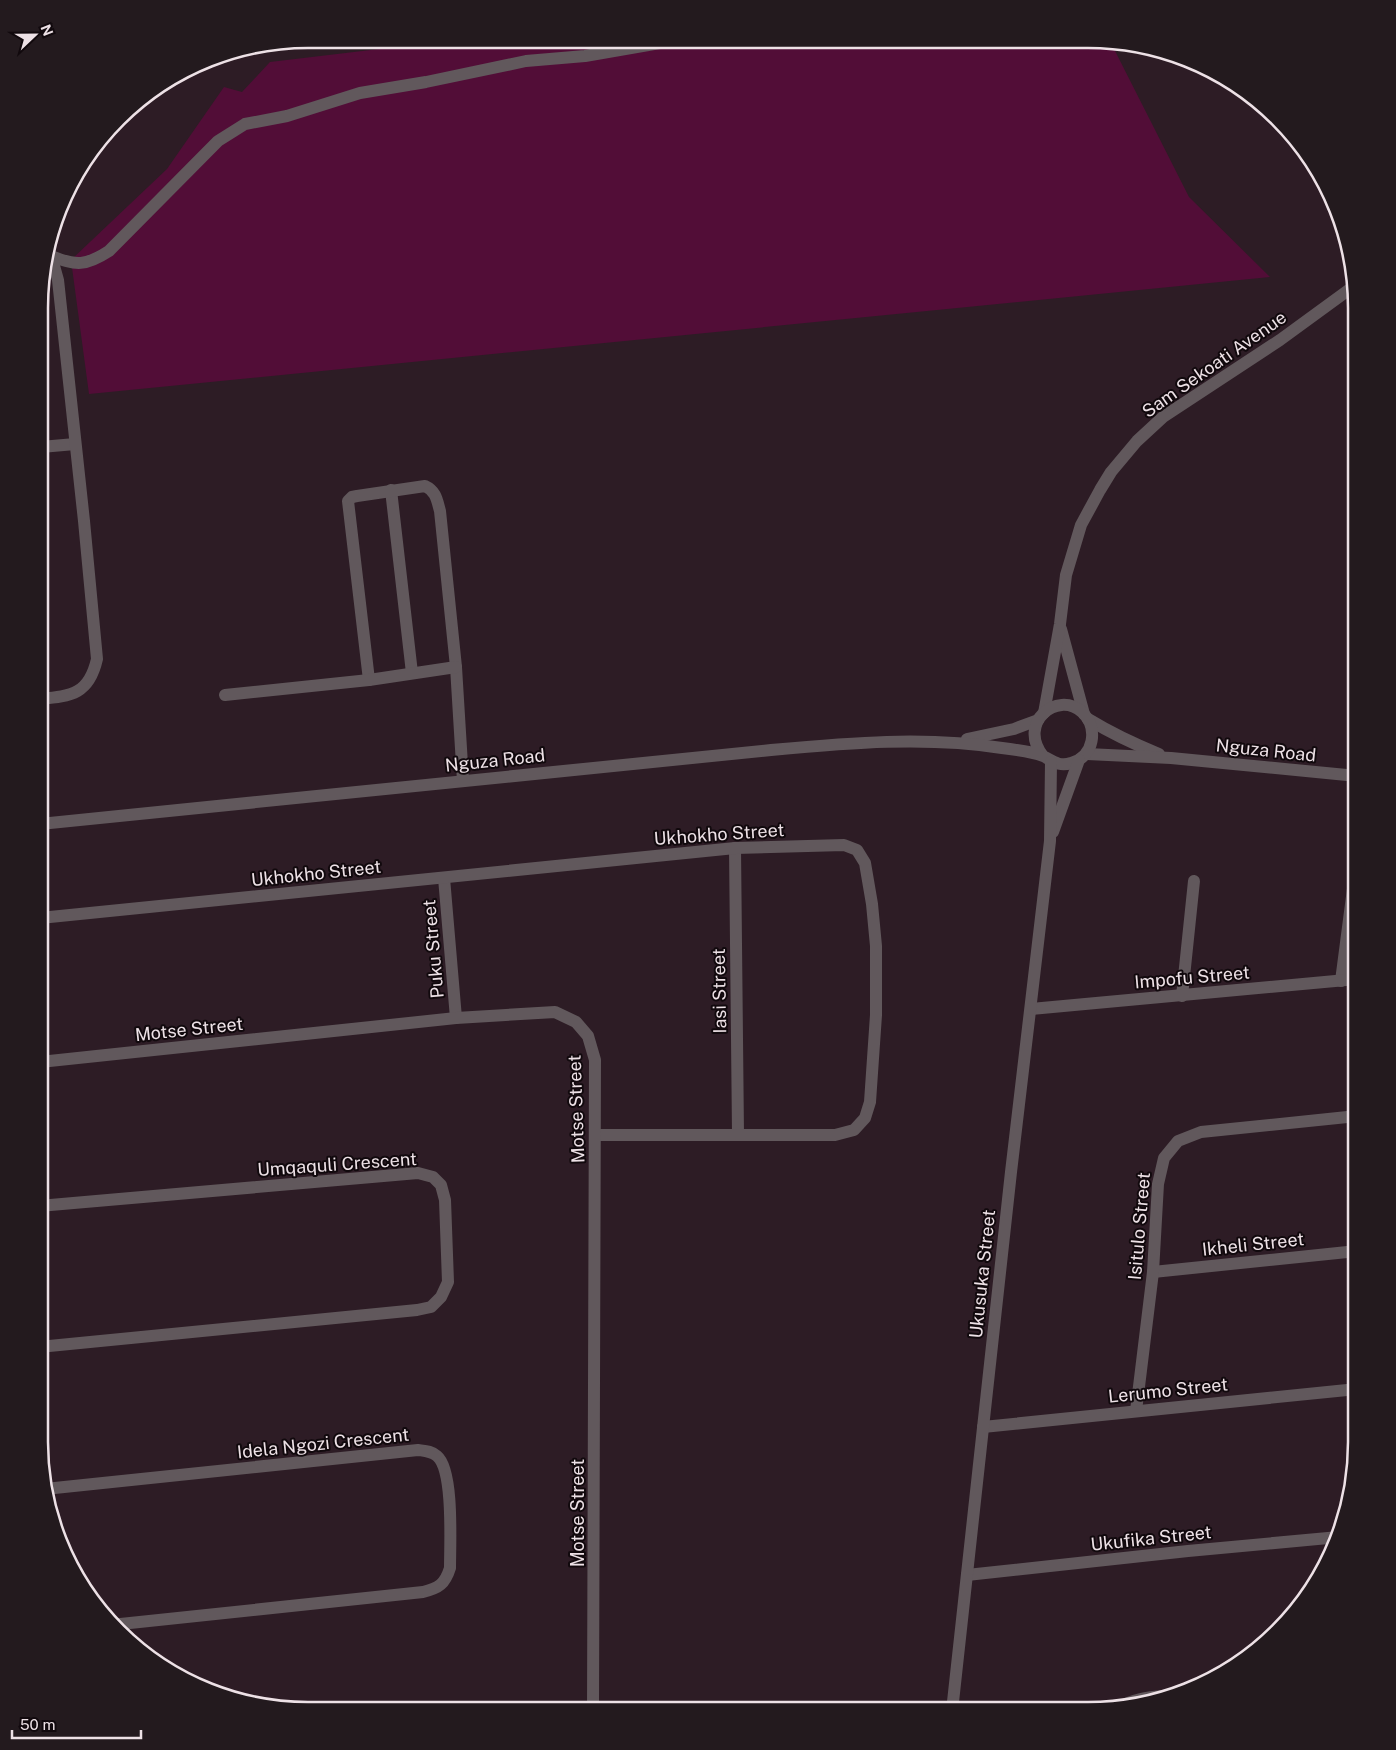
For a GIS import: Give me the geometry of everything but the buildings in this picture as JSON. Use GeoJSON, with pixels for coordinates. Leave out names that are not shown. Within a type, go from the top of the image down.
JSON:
{"type":"FeatureCollection","features":[{"type":"Feature","properties":{"kind":"street"},"geometry":{"type":"LineString","coordinates":[[52,256],[65,262],[79,264],[96,259],[102,255],[119,241],[218,141],[245,124],[287,116],[360,93],[426,82],[526,61],[585,56],[631,48]]}},
{"type":"Feature","properties":{"kind":"street"},"geometry":{"type":"LineString","coordinates":[[48,698],[68,696],[79,690],[90,680],[94,673],[97,659],[58,280],[52,261]]}},
{"type":"Feature","properties":{"kind":"street","name":"Sam Sekoati Avenue"},"geometry":{"type":"LineString","coordinates":[[1041,716],[1060,624],[1066,575],[1081,525],[1111,472],[1132,446],[1163,417],[1348,292]]}},
{"type":"Feature","properties":{"kind":"street"},"geometry":{"type":"LineString","coordinates":[[48,446],[75,444]]}},
{"type":"Feature","properties":{"kind":"street"},"geometry":{"type":"LineString","coordinates":[[369,680],[348,501],[352,497],[357,496],[425,486],[430,488],[436,496],[441,521],[456,667],[463,781]]}},
{"type":"Feature","properties":{"kind":"street"},"geometry":{"type":"LineString","coordinates":[[391,490],[412,673]]}},
{"type":"Feature","properties":{"kind":"street","name":"Sam Sekoati Avenue"},"geometry":{"type":"LineString","coordinates":[[1060,624],[1086,716]]}},
{"type":"Feature","properties":{"kind":"street"},"geometry":{"type":"LineString","coordinates":[[225,695],[369,680],[456,667]]}},
{"type":"Feature","properties":{"kind":"street"},"geometry":{"type":"LineString","coordinates":[[1062,705],[1072,706],[1086,716],[1092,727],[1093,737],[1091,746],[1083,757],[1070,764],[1060,764],[1047,759],[1037,749],[1034,740],[1034,730],[1041,716],[1052,707],[1062,705]]}},
{"type":"Feature","properties":{"kind":"street","name":"Nguza Road"},"geometry":{"type":"LineString","coordinates":[[955,742],[1014,729],[1041,716]]}},
{"type":"Feature","properties":{"kind":"street","name":"Nguza Road"},"geometry":{"type":"LineString","coordinates":[[1086,716],[1107,731],[1130,743],[1171,758]]}},
{"type":"Feature","properties":{"kind":"street","name":"Nguza Road"},"geometry":{"type":"LineString","coordinates":[[48,823],[871,741],[955,742],[1017,750],[1047,759]]}},
{"type":"Feature","properties":{"kind":"street","name":"Nguza Road"},"geometry":{"type":"LineString","coordinates":[[1083,757],[1171,758],[1348,775]]}},
{"type":"Feature","properties":{"kind":"street","name":"Ukusuka Street"},"geometry":{"type":"LineString","coordinates":[[1050,841],[1083,757]]}},
{"type":"Feature","properties":{"kind":"street","name":"Ukusuka Street"},"geometry":{"type":"LineString","coordinates":[[953,1702],[1050,841],[1047,759]]}},
{"type":"Feature","properties":{"kind":"street","name":"Ukhokho Street"},"geometry":{"type":"LineString","coordinates":[[48,917],[735,848],[844,845],[857,850],[865,864],[872,904],[876,956],[876,1015],[870,1102],[864,1118],[854,1130],[835,1135],[596,1135]]}},
{"type":"Feature","properties":{"kind":"street","name":"Iasi Street"},"geometry":{"type":"LineString","coordinates":[[735,848],[738,1134]]}},
{"type":"Feature","properties":{"kind":"street","name":"Puku Street"},"geometry":{"type":"LineString","coordinates":[[444,878],[456,1018]]}},
{"type":"Feature","properties":{"kind":"street"},"geometry":{"type":"LineString","coordinates":[[1182,996],[1194,881]]}},
{"type":"Feature","properties":{"kind":"street"},"geometry":{"type":"LineString","coordinates":[[1341,981],[1348,927]]}},
{"type":"Feature","properties":{"kind":"street","name":"Impofu Street"},"geometry":{"type":"LineString","coordinates":[[1031,1009],[1348,980]]}},
{"type":"Feature","properties":{"kind":"street","name":"Motse Street"},"geometry":{"type":"LineString","coordinates":[[48,1061],[456,1018],[555,1012],[576,1022],[588,1036],[595,1060],[596,1135],[593,1702]]}},
{"type":"Feature","properties":{"kind":"street","name":"Isitulo Street"},"geometry":{"type":"LineString","coordinates":[[1136,1411],[1152,1272],[1158,1184],[1164,1158],[1178,1141],[1201,1132],[1348,1117]]}},
{"type":"Feature","properties":{"kind":"street","name":"Umqaquli Crescent"},"geometry":{"type":"LineString","coordinates":[[48,1205],[418,1173],[433,1177],[442,1186],[445,1200],[448,1282],[441,1297],[432,1307],[417,1310],[48,1346]]}},
{"type":"Feature","properties":{"kind":"street","name":"Ikheli Street"},"geometry":{"type":"LineString","coordinates":[[1152,1272],[1348,1253]]}},
{"type":"Feature","properties":{"kind":"street","name":"Lerumo Street"},"geometry":{"type":"LineString","coordinates":[[983,1427],[1348,1390]]}},
{"type":"Feature","properties":{"kind":"street","name":"Idela Ngozi Crescent"},"geometry":{"type":"LineString","coordinates":[[51,1488],[418,1450],[438,1456],[444,1466],[448,1482],[450,1568],[447,1579],[437,1588],[423,1592],[122,1624]]}},
{"type":"Feature","properties":{"kind":"street","name":"Ukufika Street"},"geometry":{"type":"LineString","coordinates":[[967,1575],[1331,1538]]}},
{"type":"Feature","properties":{"kind":"shaded area"},"geometry":{"type":"Polygon","coordinates":[[[387,48],[1114,49],[1189,197],[1270,277],[89,394],[71,260],[167,169],[224,87],[242,92],[270,62],[387,48]]]}}]}
